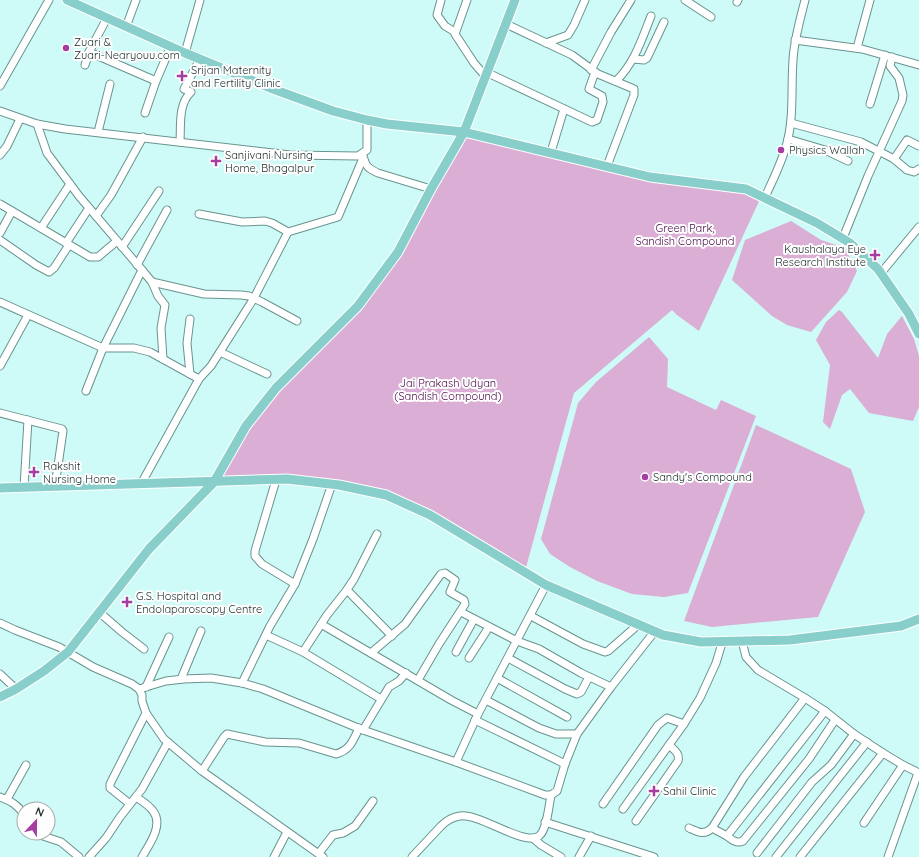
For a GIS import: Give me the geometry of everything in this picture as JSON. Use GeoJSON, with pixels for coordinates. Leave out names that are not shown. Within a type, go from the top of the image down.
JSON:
{"type":"FeatureCollection","features":[{"type":"Feature","properties":{"kind":"main road"},"geometry":{"type":"LineString","coordinates":[[67,0],[200,59],[273,89],[333,111],[387,124],[464,132],[650,177],[746,189],[816,222],[850,243],[881,273],[909,314],[919,334]]}},
{"type":"Feature","properties":{"kind":"main road"},"geometry":{"type":"LineString","coordinates":[[0,697],[16,689],[44,671],[68,652],[149,548],[214,482],[246,426],[276,388],[358,306],[398,252],[431,189],[464,132],[515,0]]}},
{"type":"Feature","properties":{"kind":"main road"},"geometry":{"type":"LineString","coordinates":[[0,488],[287,479],[332,484],[386,495],[430,515],[546,585],[663,634],[701,642],[722,643],[790,640],[900,626],[919,619]]}},
{"type":"Feature","properties":{"kind":"street"},"geometry":{"type":"LineString","coordinates":[[0,86],[50,0]]}},
{"type":"Feature","properties":{"kind":"street"},"geometry":{"type":"LineString","coordinates":[[126,27],[136,0]]}},
{"type":"Feature","properties":{"kind":"street"},"geometry":{"type":"LineString","coordinates":[[185,52],[200,0]]}},
{"type":"Feature","properties":{"kind":"street"},"geometry":{"type":"LineString","coordinates":[[441,0],[437,15],[445,26],[455,32]]}},
{"type":"Feature","properties":{"kind":"street"},"geometry":{"type":"LineString","coordinates":[[467,0],[455,32],[456,37],[487,75],[590,122],[596,122],[604,98],[589,89],[593,71],[611,32],[631,0]]}},
{"type":"Feature","properties":{"kind":"street"},"geometry":{"type":"LineString","coordinates":[[546,43],[568,35],[585,0]]}},
{"type":"Feature","properties":{"kind":"street"},"geometry":{"type":"LineString","coordinates":[[685,0],[710,17]]}},
{"type":"Feature","properties":{"kind":"street"},"geometry":{"type":"LineString","coordinates":[[765,197],[780,165],[788,139],[791,123],[795,40],[805,0]]}},
{"type":"Feature","properties":{"kind":"street"},"geometry":{"type":"LineString","coordinates":[[857,48],[870,0]]}},
{"type":"Feature","properties":{"kind":"street"},"geometry":{"type":"LineString","coordinates":[[616,81],[625,73],[633,59],[651,16]]}},
{"type":"Feature","properties":{"kind":"street"},"geometry":{"type":"LineString","coordinates":[[85,65],[89,52],[108,18]]}},
{"type":"Feature","properties":{"kind":"street"},"geometry":{"type":"LineString","coordinates":[[633,59],[644,60],[647,58],[664,22]]}},
{"type":"Feature","properties":{"kind":"street"},"geometry":{"type":"LineString","coordinates":[[506,24],[572,55],[593,71],[632,88],[634,91],[607,166]]}},
{"type":"Feature","properties":{"kind":"street"},"geometry":{"type":"LineString","coordinates":[[795,40],[857,48],[919,65]]}},
{"type":"Feature","properties":{"kind":"street"},"geometry":{"type":"LineString","coordinates":[[146,113],[156,81],[171,46]]}},
{"type":"Feature","properties":{"kind":"street"},"geometry":{"type":"LineString","coordinates":[[89,52],[156,81]]}},
{"type":"Feature","properties":{"kind":"street"},"geometry":{"type":"LineString","coordinates":[[870,104],[889,56]]}},
{"type":"Feature","properties":{"kind":"street"},"geometry":{"type":"LineString","coordinates":[[843,238],[879,151],[902,101],[903,94],[899,78],[890,66],[889,56]]}},
{"type":"Feature","properties":{"kind":"street"},"geometry":{"type":"LineString","coordinates":[[180,142],[182,109],[187,96],[191,92],[184,89],[200,59]]}},
{"type":"Feature","properties":{"kind":"street"},"geometry":{"type":"LineString","coordinates":[[98,132],[110,84]]}},
{"type":"Feature","properties":{"kind":"street"},"geometry":{"type":"LineString","coordinates":[[551,152],[564,110]]}},
{"type":"Feature","properties":{"kind":"street"},"geometry":{"type":"LineString","coordinates":[[0,111],[37,124],[98,132],[290,155],[363,156]]}},
{"type":"Feature","properties":{"kind":"street"},"geometry":{"type":"LineString","coordinates":[[0,155],[7,146],[20,119]]}},
{"type":"Feature","properties":{"kind":"street"},"geometry":{"type":"LineString","coordinates":[[141,484],[199,379],[211,366],[254,298],[288,232],[338,217],[363,156],[367,150],[367,120]]}},
{"type":"Feature","properties":{"kind":"street"},"geometry":{"type":"LineString","coordinates":[[791,123],[854,140],[894,159],[910,172],[914,172],[919,169]]}},
{"type":"Feature","properties":{"kind":"street"},"geometry":{"type":"LineString","coordinates":[[37,124],[47,153],[89,208],[152,282],[158,296],[165,305],[161,328],[163,359]]}},
{"type":"Feature","properties":{"kind":"street"},"geometry":{"type":"LineString","coordinates":[[96,216],[109,199],[144,137]]}},
{"type":"Feature","properties":{"kind":"street"},"geometry":{"type":"LineString","coordinates":[[788,139],[825,150],[848,160]]}},
{"type":"Feature","properties":{"kind":"street"},"geometry":{"type":"LineString","coordinates":[[894,159],[907,140],[919,146]]}},
{"type":"Feature","properties":{"kind":"street"},"geometry":{"type":"LineString","coordinates":[[363,156],[366,166],[378,173],[431,189]]}},
{"type":"Feature","properties":{"kind":"street"},"geometry":{"type":"LineString","coordinates":[[41,228],[70,184]]}},
{"type":"Feature","properties":{"kind":"street"},"geometry":{"type":"LineString","coordinates":[[0,204],[95,258],[120,244],[159,191]]}},
{"type":"Feature","properties":{"kind":"street"},"geometry":{"type":"LineString","coordinates":[[0,240],[36,265],[49,272],[54,268],[89,208]]}},
{"type":"Feature","properties":{"kind":"street"},"geometry":{"type":"LineString","coordinates":[[86,391],[140,267],[167,210]]}},
{"type":"Feature","properties":{"kind":"street"},"geometry":{"type":"LineString","coordinates":[[0,232],[12,211]]}},
{"type":"Feature","properties":{"kind":"street"},"geometry":{"type":"LineString","coordinates":[[199,214],[242,222],[265,221],[272,223],[288,232]]}},
{"type":"Feature","properties":{"kind":"street"},"geometry":{"type":"LineString","coordinates":[[881,273],[919,227]]}},
{"type":"Feature","properties":{"kind":"street"},"geometry":{"type":"LineString","coordinates":[[152,282],[204,294],[241,295],[254,298],[297,321]]}},
{"type":"Feature","properties":{"kind":"street"},"geometry":{"type":"LineString","coordinates":[[0,302],[104,348],[134,348],[150,352],[199,379]]}},
{"type":"Feature","properties":{"kind":"street"},"geometry":{"type":"LineString","coordinates":[[0,366],[28,315]]}},
{"type":"Feature","properties":{"kind":"street"},"geometry":{"type":"LineString","coordinates":[[190,319],[187,343],[190,374]]}},
{"type":"Feature","properties":{"kind":"street"},"geometry":{"type":"LineString","coordinates":[[220,352],[267,374]]}},
{"type":"Feature","properties":{"kind":"street"},"geometry":{"type":"LineString","coordinates":[[0,413],[62,428],[55,486]]}},
{"type":"Feature","properties":{"kind":"street"},"geometry":{"type":"LineString","coordinates":[[24,487],[28,420]]}},
{"type":"Feature","properties":{"kind":"street"},"geometry":{"type":"LineString","coordinates":[[276,480],[255,551],[255,556],[262,564],[295,584]]}},
{"type":"Feature","properties":{"kind":"street"},"geometry":{"type":"LineString","coordinates":[[242,683],[266,635],[295,584],[313,539],[332,484]]}},
{"type":"Feature","properties":{"kind":"street"},"geometry":{"type":"LineString","coordinates":[[303,652],[331,609],[347,590],[377,534]]}},
{"type":"Feature","properties":{"kind":"street"},"geometry":{"type":"LineString","coordinates":[[371,653],[410,619],[442,573],[445,573],[455,580],[450,592],[465,601],[465,604],[438,644],[418,680]]}},
{"type":"Feature","properties":{"kind":"street"},"geometry":{"type":"LineString","coordinates":[[456,762],[477,717],[546,585]]}},
{"type":"Feature","properties":{"kind":"street"},"geometry":{"type":"LineString","coordinates":[[347,590],[392,636]]}},
{"type":"Feature","properties":{"kind":"street"},"geometry":{"type":"LineString","coordinates":[[99,612],[144,649]]}},
{"type":"Feature","properties":{"kind":"street"},"geometry":{"type":"LineString","coordinates":[[461,612],[517,641],[539,649],[589,677],[611,687]]}},
{"type":"Feature","properties":{"kind":"street"},"geometry":{"type":"LineString","coordinates":[[531,616],[583,644],[605,652],[639,624]]}},
{"type":"Feature","properties":{"kind":"street"},"geometry":{"type":"LineString","coordinates":[[456,652],[474,619]]}},
{"type":"Feature","properties":{"kind":"street"},"geometry":{"type":"LineString","coordinates":[[0,623],[51,643],[93,667],[142,688],[166,681],[181,679],[211,678],[242,683],[263,689],[361,729],[545,795],[552,795]]}},
{"type":"Feature","properties":{"kind":"street"},"geometry":{"type":"LineString","coordinates":[[321,624],[418,680],[477,717],[565,764]]}},
{"type":"Feature","properties":{"kind":"street"},"geometry":{"type":"LineString","coordinates":[[469,658],[489,626]]}},
{"type":"Feature","properties":{"kind":"street"},"geometry":{"type":"LineString","coordinates":[[181,679],[201,631]]}},
{"type":"Feature","properties":{"kind":"street"},"geometry":{"type":"LineString","coordinates":[[412,857],[440,826],[446,821],[460,816],[467,816],[481,820],[523,837],[533,838],[538,836],[542,832],[552,795],[557,791],[565,764],[577,734],[611,687],[655,631]]}},
{"type":"Feature","properties":{"kind":"street"},"geometry":{"type":"LineString","coordinates":[[266,635],[303,652],[381,700]]}},
{"type":"Feature","properties":{"kind":"street"},"geometry":{"type":"LineString","coordinates":[[169,636],[142,688],[142,701],[146,713],[166,741],[202,771],[321,855],[333,835],[342,833],[355,826],[373,801]]}},
{"type":"Feature","properties":{"kind":"street"},"geometry":{"type":"LineString","coordinates":[[742,641],[746,657],[758,670],[805,698],[883,753],[918,773],[888,857]]}},
{"type":"Feature","properties":{"kind":"street"},"geometry":{"type":"LineString","coordinates":[[623,809],[684,724],[700,698],[716,663],[722,643]]}},
{"type":"Feature","properties":{"kind":"street"},"geometry":{"type":"LineString","coordinates":[[508,658],[577,694],[581,692],[589,677]]}},
{"type":"Feature","properties":{"kind":"street"},"geometry":{"type":"LineString","coordinates":[[202,771],[224,737],[228,734],[265,742],[299,743],[336,754],[342,752],[350,747],[389,686],[399,681],[406,673]]}},
{"type":"Feature","properties":{"kind":"street"},"geometry":{"type":"LineString","coordinates":[[0,674],[16,689]]}},
{"type":"Feature","properties":{"kind":"street"},"geometry":{"type":"LineString","coordinates":[[497,678],[567,717]]}},
{"type":"Feature","properties":{"kind":"street"},"geometry":{"type":"LineString","coordinates":[[689,828],[704,834],[712,828],[744,777],[805,698]]}},
{"type":"Feature","properties":{"kind":"street"},"geometry":{"type":"LineString","coordinates":[[486,700],[539,728],[556,734],[577,734]]}},
{"type":"Feature","properties":{"kind":"street"},"geometry":{"type":"LineString","coordinates":[[727,836],[825,712]]}},
{"type":"Feature","properties":{"kind":"street"},"geometry":{"type":"LineString","coordinates":[[130,804],[110,788],[110,784],[146,713]]}},
{"type":"Feature","properties":{"kind":"street"},"geometry":{"type":"LineString","coordinates":[[602,804],[663,720],[667,718],[684,724]]}},
{"type":"Feature","properties":{"kind":"street"},"geometry":{"type":"LineString","coordinates":[[712,828],[736,842],[743,841],[809,759],[835,720]]}},
{"type":"Feature","properties":{"kind":"street"},"geometry":{"type":"LineString","coordinates":[[757,853],[812,782],[831,765],[854,734]]}},
{"type":"Feature","properties":{"kind":"street"},"geometry":{"type":"LineString","coordinates":[[89,857],[106,838],[142,789],[166,741]]}},
{"type":"Feature","properties":{"kind":"street"},"geometry":{"type":"LineString","coordinates":[[776,857],[867,742]]}},
{"type":"Feature","properties":{"kind":"street"},"geometry":{"type":"LineString","coordinates":[[636,821],[678,761],[678,753],[669,745]]}},
{"type":"Feature","properties":{"kind":"street"},"geometry":{"type":"LineString","coordinates":[[800,857],[883,753]]}},
{"type":"Feature","properties":{"kind":"street"},"geometry":{"type":"LineString","coordinates":[[16,805],[4,798],[26,765]]}},
{"type":"Feature","properties":{"kind":"street"},"geometry":{"type":"LineString","coordinates":[[864,823],[903,765]]}},
{"type":"Feature","properties":{"kind":"street"},"geometry":{"type":"LineString","coordinates":[[136,797],[154,811],[157,822],[153,839],[142,857]]}},
{"type":"Feature","properties":{"kind":"street"},"geometry":{"type":"LineString","coordinates":[[545,822],[654,857]]}},
{"type":"Feature","properties":{"kind":"street"},"geometry":{"type":"LineString","coordinates":[[274,857],[287,832]]}},
{"type":"Feature","properties":{"kind":"street"},"geometry":{"type":"LineString","coordinates":[[579,857],[591,836]]}},
{"type":"Feature","properties":{"kind":"street"},"geometry":{"type":"LineString","coordinates":[[533,838],[559,857]]}},
{"type":"Feature","properties":{"kind":"street"},"geometry":{"type":"LineString","coordinates":[[56,840],[61,842],[79,857]]}},
{"type":"Feature","properties":{"kind":"green space","name":"Jai Prakash Udyan (Sandish Compound)"},"geometry":{"type":"Polygon","coordinates":[[[464,132],[626,171],[746,189],[761,197],[699,331],[672,310],[574,393],[525,571],[430,515],[340,482],[214,482],[246,426],[358,306],[398,252],[464,132]]]}},
{"type":"Feature","properties":{"kind":"green space"},"geometry":{"type":"Polygon","coordinates":[[[791,221],[821,240],[845,248],[857,271],[847,292],[811,332],[787,325],[772,316],[732,280],[745,240],[791,221]]]}},
{"type":"Feature","properties":{"kind":"green space"},"geometry":{"type":"Polygon","coordinates":[[[839,310],[878,358],[887,334],[902,316],[914,339],[919,356],[919,407],[913,421],[869,413],[850,389],[842,395],[830,429],[823,422],[830,365],[816,340],[826,322],[839,310]]]}},
{"type":"Feature","properties":{"kind":"green space","name":"Sandy's Compound"},"geometry":{"type":"Polygon","coordinates":[[[649,337],[668,359],[667,387],[716,410],[721,400],[756,416],[688,593],[664,597],[632,594],[597,581],[570,567],[550,554],[541,539],[578,403],[596,382],[649,337]]]}},
{"type":"Feature","properties":{"kind":"green space"},"geometry":{"type":"Polygon","coordinates":[[[756,425],[851,469],[865,512],[818,617],[712,627],[684,621],[756,425]]]}},
{"type":"Feature","properties":{"kind":"place","name":"Zuari & Zuari-Nearyouu.com"},"geometry":{"type":"Point","coordinates":[66,48]}},
{"type":"Feature","properties":{"kind":"place","name":"Srijan Maternity and Fertility Clinic"},"geometry":{"type":"Point","coordinates":[182,76]}},
{"type":"Feature","properties":{"kind":"place","name":"Physics Wallah"},"geometry":{"type":"Point","coordinates":[781,150]}},
{"type":"Feature","properties":{"kind":"place","name":"Sanjivani Nursing Home, Bhagalpur"},"geometry":{"type":"Point","coordinates":[216,161]}},
{"type":"Feature","properties":{"kind":"place","name":"Kaushalaya Eye Research Institute"},"geometry":{"type":"Point","coordinates":[875,255]}},
{"type":"Feature","properties":{"kind":"place","name":"Rakshit Nursing Home"},"geometry":{"type":"Point","coordinates":[34,472]}},
{"type":"Feature","properties":{"kind":"place","name":"Sandy's Compound"},"geometry":{"type":"Point","coordinates":[645,477]}},
{"type":"Feature","properties":{"kind":"place","name":"G.S. Hospital and Endolaparoscopy Centre"},"geometry":{"type":"Point","coordinates":[127,602]}},
{"type":"Feature","properties":{"kind":"place","name":"Sahil Clinic"},"geometry":{"type":"Point","coordinates":[654,791]}},
{"type":"Feature","properties":{"kind":"park label","name":"Green Park, Sandish Compound"},"geometry":{"type":"Point","coordinates":[685,234]}}]}
